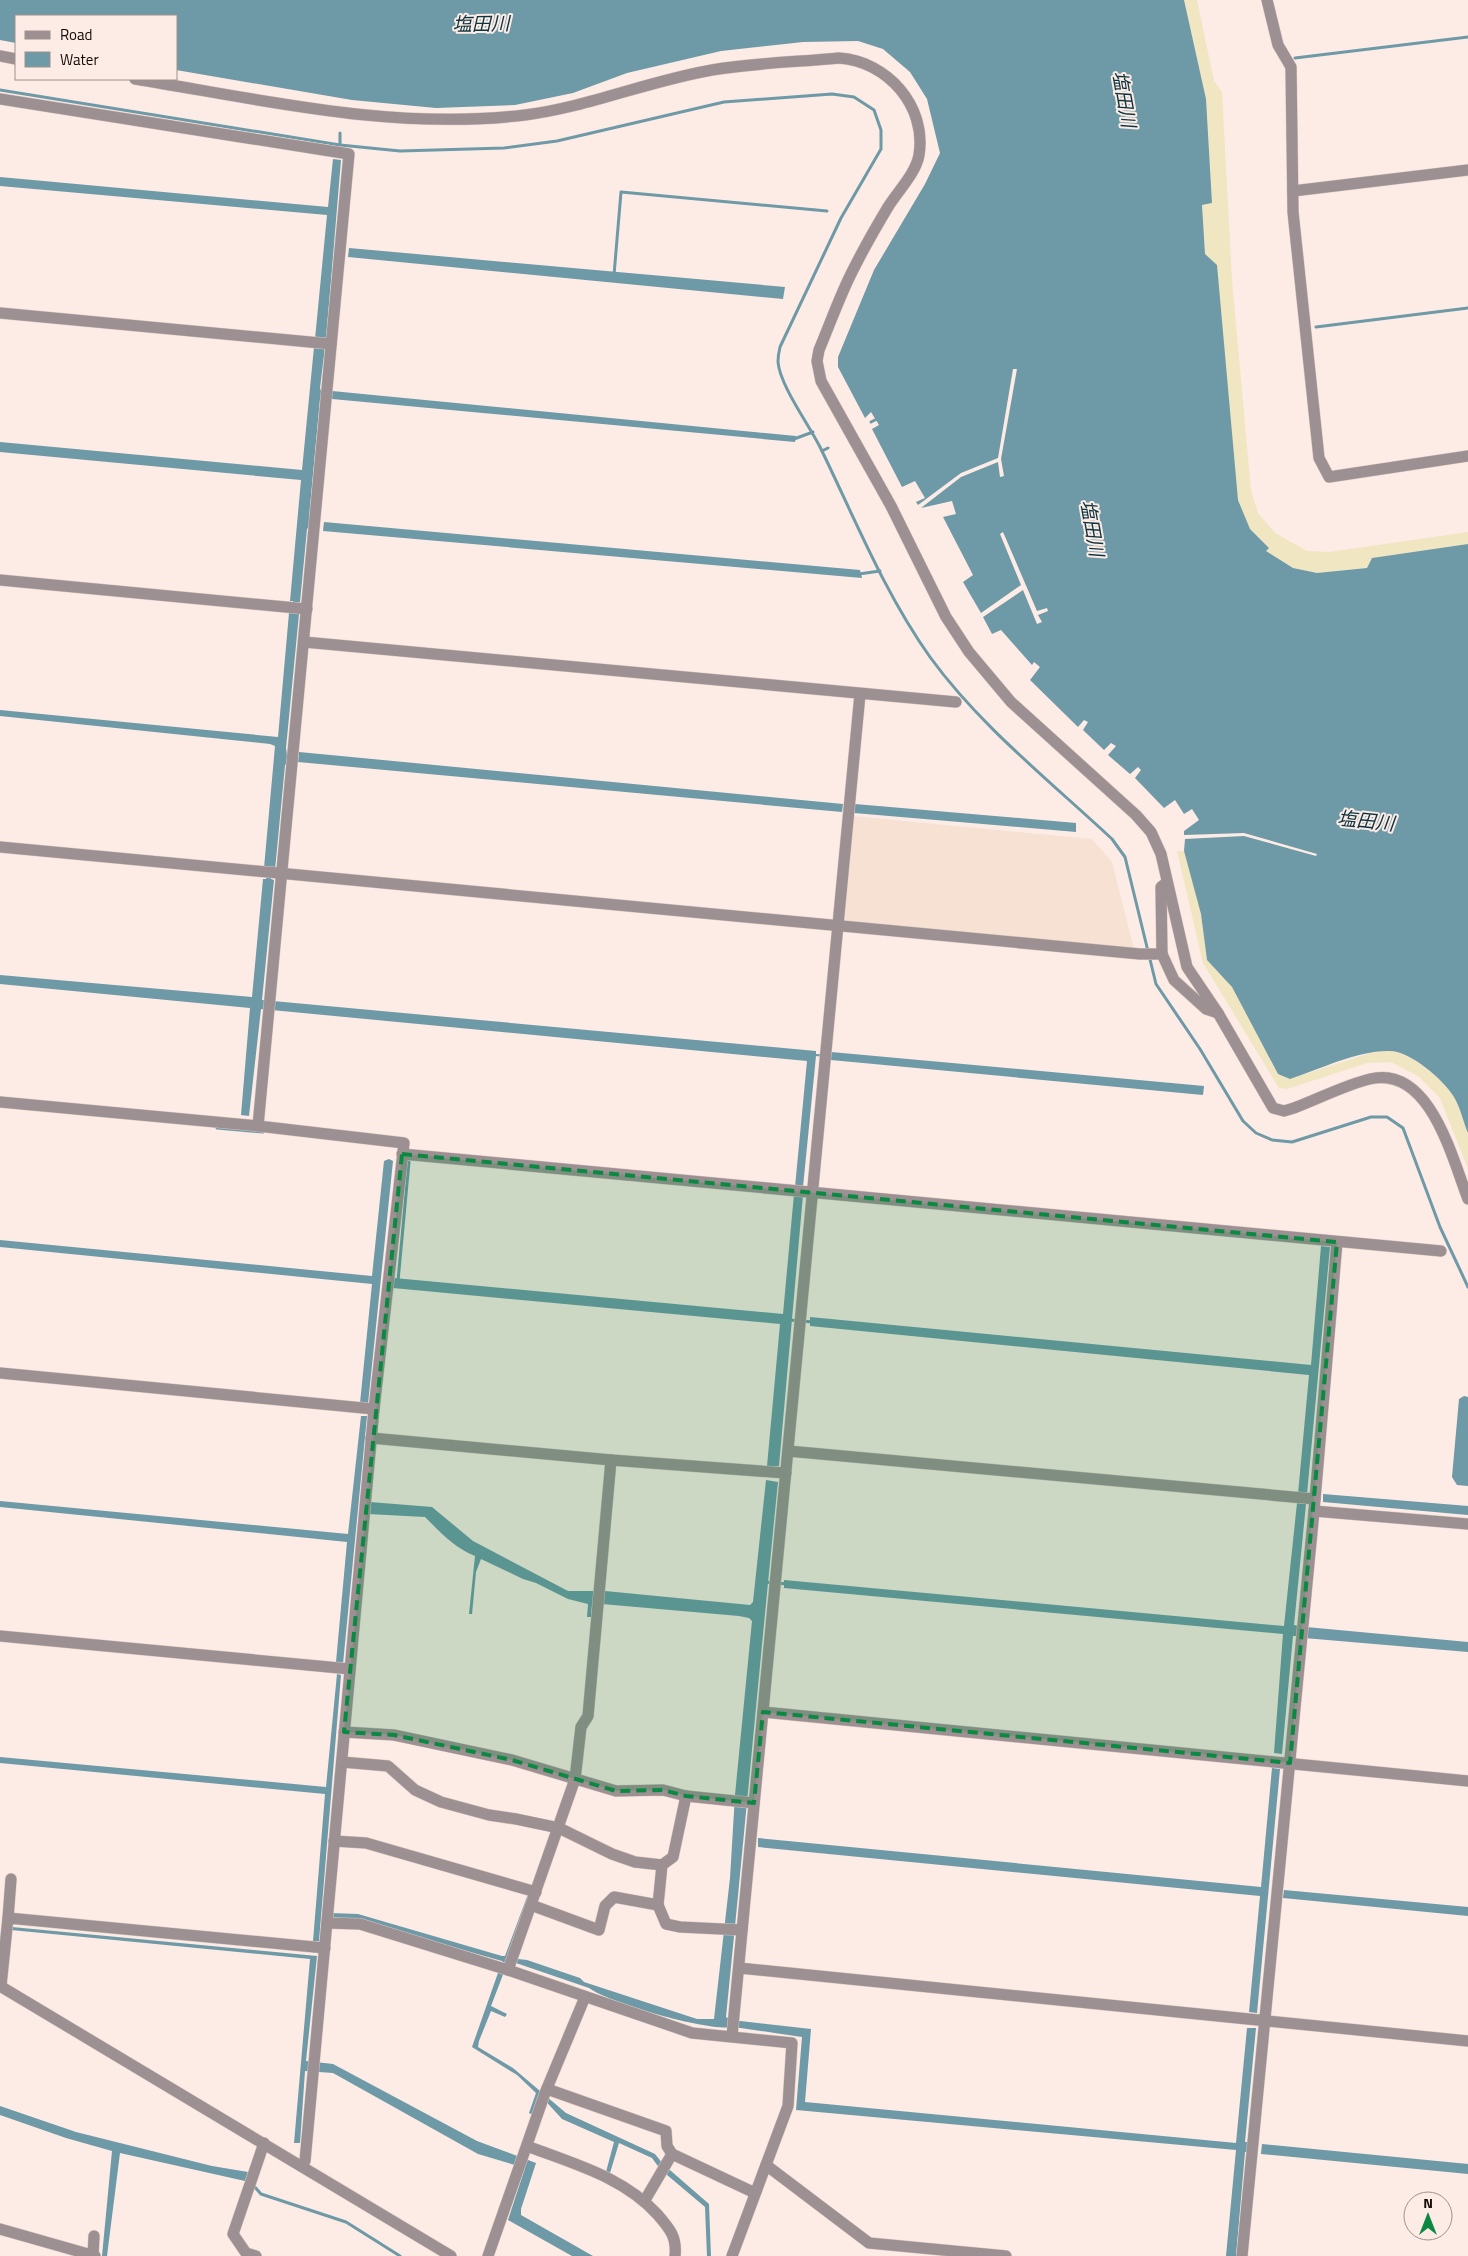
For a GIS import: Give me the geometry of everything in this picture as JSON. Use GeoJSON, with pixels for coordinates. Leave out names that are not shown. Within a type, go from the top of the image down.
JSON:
{"type":"FeatureCollection","features":[{"type":"Feature","properties":{"kind":"street"},"geometry":{"type":"LineString","coordinates":[[1267,0],[1278,45],[1291,67],[1293,212],[1319,458],[1329,477],[1468,456]]}},
{"type":"Feature","properties":{"kind":"street"},"geometry":{"type":"LineString","coordinates":[[0,56],[15,59]]}},
{"type":"Feature","properties":{"kind":"street"},"geometry":{"type":"LineString","coordinates":[[142,80],[337,112],[394,118],[454,120],[516,116],[558,110],[721,70],[839,58],[852,59],[869,65],[888,76],[904,93],[915,115],[919,134],[920,154],[916,165],[888,206],[853,270],[819,350],[818,371],[891,506],[946,617],[969,652],[1011,702],[1136,815],[1152,832],[1161,854],[1166,883],[1187,967],[1218,1013],[1273,1108],[1284,1111],[1370,1079],[1386,1078],[1406,1085],[1426,1102],[1439,1124],[1468,1199]]}},
{"type":"Feature","properties":{"kind":"street"},"geometry":{"type":"LineString","coordinates":[[0,99],[349,154],[340,252],[324,343],[327,395],[315,525],[298,608],[304,642],[293,757],[273,874],[270,999],[258,1126]]}},
{"type":"Feature","properties":{"kind":"street"},"geometry":{"type":"LineString","coordinates":[[1293,191],[1468,170]]}},
{"type":"Feature","properties":{"kind":"street"},"geometry":{"type":"LineString","coordinates":[[0,313],[324,343]]}},
{"type":"Feature","properties":{"kind":"street"},"geometry":{"type":"LineString","coordinates":[[0,580],[298,608]]}},
{"type":"Feature","properties":{"kind":"street"},"geometry":{"type":"LineString","coordinates":[[304,642],[956,702]]}},
{"type":"Feature","properties":{"kind":"street"},"geometry":{"type":"LineString","coordinates":[[732,2033],[750,1842],[751,1803],[764,1712],[776,1582],[777,1473],[788,1451],[800,1321],[803,1192],[825,1056],[860,694]]}},
{"type":"Feature","properties":{"kind":"street"},"geometry":{"type":"LineString","coordinates":[[0,847],[273,874],[1140,954],[1158,954]]}},
{"type":"Feature","properties":{"kind":"street"},"geometry":{"type":"LineString","coordinates":[[1166,883],[1161,887],[1158,954],[1174,980],[1206,1009],[1218,1013]]}},
{"type":"Feature","properties":{"kind":"street"},"geometry":{"type":"LineString","coordinates":[[0,1102],[258,1126],[404,1143],[374,1409],[314,2067],[305,2160],[302,2166]]}},
{"type":"Feature","properties":{"kind":"street"},"geometry":{"type":"LineString","coordinates":[[402,1154],[1440,1251]]}},
{"type":"Feature","properties":{"kind":"street"},"geometry":{"type":"LineString","coordinates":[[1242,2256],[1314,1511],[1310,1496],[1338,1242]]}},
{"type":"Feature","properties":{"kind":"street"},"geometry":{"type":"LineString","coordinates":[[0,1373],[374,1409]]}},
{"type":"Feature","properties":{"kind":"street"},"geometry":{"type":"LineString","coordinates":[[372,1438],[777,1473]]}},
{"type":"Feature","properties":{"kind":"street"},"geometry":{"type":"LineString","coordinates":[[788,1451],[1310,1496]]}},
{"type":"Feature","properties":{"kind":"street"},"geometry":{"type":"LineString","coordinates":[[510,1963],[575,1779],[581,1727],[588,1716],[611,1460]]}},
{"type":"Feature","properties":{"kind":"street"},"geometry":{"type":"LineString","coordinates":[[1314,1511],[1468,1524]]}},
{"type":"Feature","properties":{"kind":"street"},"geometry":{"type":"LineString","coordinates":[[0,1636],[350,1669]]}},
{"type":"Feature","properties":{"kind":"street"},"geometry":{"type":"LineString","coordinates":[[764,1712],[1468,1781]]}},
{"type":"Feature","properties":{"kind":"street"},"geometry":{"type":"LineString","coordinates":[[344,1732],[394,1734],[512,1760],[616,1791],[664,1790],[686,1796],[751,1803]]}},
{"type":"Feature","properties":{"kind":"street"},"geometry":{"type":"LineString","coordinates":[[342,1762],[388,1766],[415,1790],[441,1802],[489,1815],[559,1828],[612,1854],[635,1862],[662,1865],[673,1857],[686,1796]]}},
{"type":"Feature","properties":{"kind":"street"},"geometry":{"type":"LineString","coordinates":[[334,1841],[366,1843],[536,1892]]}},
{"type":"Feature","properties":{"kind":"street"},"geometry":{"type":"LineString","coordinates":[[662,1865],[658,1905],[666,1924],[680,1927],[742,1930]]}},
{"type":"Feature","properties":{"kind":"street"},"geometry":{"type":"LineString","coordinates":[[11,1879],[0,1986],[451,2256]]}},
{"type":"Feature","properties":{"kind":"street"},"geometry":{"type":"LineString","coordinates":[[531,1905],[599,1930],[605,1906],[614,1897],[658,1905]]}},
{"type":"Feature","properties":{"kind":"street"},"geometry":{"type":"LineString","coordinates":[[8,1918],[325,1948]]}},
{"type":"Feature","properties":{"kind":"street"},"geometry":{"type":"LineString","coordinates":[[327,1923],[360,1924],[510,1963],[585,1997],[692,2033],[732,2033],[792,2043],[788,2106],[732,2256]]}},
{"type":"Feature","properties":{"kind":"street"},"geometry":{"type":"LineString","coordinates":[[739,1968],[1468,2040]]}},
{"type":"Feature","properties":{"kind":"street"},"geometry":{"type":"LineString","coordinates":[[488,2256],[545,2094],[585,1997]]}},
{"type":"Feature","properties":{"kind":"street"},"geometry":{"type":"LineString","coordinates":[[545,2094],[666,2130],[666,2164],[645,2200]]}},
{"type":"Feature","properties":{"kind":"street"},"geometry":{"type":"LineString","coordinates":[[256,2256],[246,2253],[233,2234],[264,2143]]}},
{"type":"Feature","properties":{"kind":"street"},"geometry":{"type":"LineString","coordinates":[[525,2151],[618,2182],[645,2200],[673,2232],[675,2256]]}},
{"type":"Feature","properties":{"kind":"street"},"geometry":{"type":"LineString","coordinates":[[666,2164],[755,2193]]}},
{"type":"Feature","properties":{"kind":"street"},"geometry":{"type":"LineString","coordinates":[[766,2166],[869,2243],[1006,2256]]}},
{"type":"Feature","properties":{"kind":"street"},"geometry":{"type":"LineString","coordinates":[[0,2229],[94,2256],[94,2236]]}},
{"type":"Feature","properties":{"kind":"highlighted area"},"geometry":{"type":"Polygon","coordinates":[[[402,1154],[1337,1242],[1290,1763],[763,1712],[754,1803],[686,1796],[663,1790],[616,1791],[512,1760],[394,1735],[344,1732],[402,1154]]]}},
{"type":"Feature","properties":{"kind":"shaded area"},"geometry":{"type":"Polygon","coordinates":[[[852,816],[1092,839],[1112,862],[1134,949],[842,921],[852,816]]]}},
{"type":"Feature","properties":{"kind":"sand"},"geometry":{"type":"Polygon","coordinates":[[[1184,0],[1197,0],[1214,81],[1222,92],[1232,280],[1251,491],[1258,513],[1275,533],[1307,551],[1329,552],[1468,532],[1468,544],[1372,558],[1367,568],[1317,573],[1293,568],[1266,551],[1269,548],[1250,529],[1238,500],[1205,254],[1202,205],[1212,202],[1206,99],[1184,0]]]}},
{"type":"Feature","properties":{"kind":"sand"},"geometry":{"type":"Polygon","coordinates":[[[1177,851],[1184,851],[1201,914],[1207,960],[1232,987],[1278,1074],[1290,1079],[1370,1053],[1392,1050],[1409,1056],[1436,1076],[1454,1096],[1468,1133],[1468,1169],[1440,1098],[1418,1076],[1391,1062],[1367,1063],[1287,1089],[1279,1088],[1203,963],[1177,851]]]}},
{"type":"Feature","properties":{"kind":"water","name":"塩田川"},"geometry":{"type":"Polygon","coordinates":[[[0,0],[1184,0],[1206,99],[1212,203],[1202,205],[1205,254],[1217,265],[1238,500],[1250,529],[1269,548],[1266,551],[1293,568],[1317,573],[1367,568],[1372,558],[1468,544],[1468,1133],[1454,1097],[1443,1083],[1416,1061],[1398,1052],[1378,1052],[1353,1057],[1290,1079],[1278,1074],[1232,987],[1207,960],[1201,914],[1184,851],[1185,839],[1244,836],[1316,856],[1317,854],[1244,833],[1184,835],[1184,831],[1199,820],[1192,809],[1184,814],[1175,800],[1164,808],[1135,778],[1141,770],[1138,767],[1130,774],[1108,755],[1116,746],[1111,743],[1104,750],[1083,730],[1088,722],[1084,720],[1078,727],[1030,680],[1040,667],[1034,662],[1032,665],[1001,630],[992,634],[983,617],[1023,590],[1037,624],[1042,622],[1038,615],[1048,611],[1047,608],[1037,611],[1003,532],[1000,534],[1021,585],[981,613],[963,582],[973,575],[943,517],[956,514],[952,501],[921,508],[961,477],[998,462],[1000,477],[1004,476],[1001,459],[1017,369],[1013,369],[998,458],[961,473],[918,505],[916,502],[925,498],[915,481],[902,487],[872,429],[879,425],[871,412],[865,418],[838,367],[838,357],[874,270],[925,184],[940,153],[927,99],[910,72],[883,49],[858,41],[803,42],[721,51],[627,73],[573,93],[515,105],[436,108],[352,100],[178,70],[178,15],[15,15],[15,43],[0,40],[0,0]]]}},
{"type":"Feature","properties":{"kind":"water"},"geometry":{"type":"Polygon","coordinates":[[[333,159],[341,160],[326,340],[315,339],[327,215],[0,186],[0,177],[328,207],[333,159]]]}},
{"type":"Feature","properties":{"kind":"water"},"geometry":{"type":"Polygon","coordinates":[[[349,248],[785,287],[783,299],[348,257],[349,248]]]}},
{"type":"Feature","properties":{"kind":"water"},"geometry":{"type":"Polygon","coordinates":[[[314,347],[325,347],[320,388],[322,394],[309,518],[311,525],[307,529],[300,602],[297,602],[296,613],[299,614],[286,748],[288,762],[285,765],[275,870],[272,870],[271,879],[274,880],[262,1000],[816,1051],[816,1054],[830,1055],[831,1052],[1204,1086],[1203,1095],[831,1060],[830,1058],[816,1056],[803,1187],[795,1187],[807,1061],[261,1009],[249,1116],[241,1115],[250,1008],[0,984],[0,975],[252,997],[263,879],[266,879],[267,869],[264,868],[275,746],[0,716],[0,710],[278,737],[289,613],[292,613],[293,601],[290,601],[301,480],[0,452],[0,442],[302,470],[314,347]]]}},
{"type":"Feature","properties":{"kind":"water"},"geometry":{"type":"Polygon","coordinates":[[[332,391],[796,436],[795,442],[332,399],[332,391]]]}},
{"type":"Feature","properties":{"kind":"water"},"geometry":{"type":"Polygon","coordinates":[[[324,522],[860,570],[862,578],[323,531],[324,522]]]}},
{"type":"Feature","properties":{"kind":"water"},"geometry":{"type":"Polygon","coordinates":[[[299,752],[843,804],[842,812],[298,762],[299,752]]]}},
{"type":"Feature","properties":{"kind":"water"},"geometry":{"type":"Polygon","coordinates":[[[855,804],[1076,823],[1076,832],[854,813],[855,804]]]}},
{"type":"Feature","properties":{"kind":"water"},"geometry":{"type":"Polygon","coordinates":[[[389,1159],[393,1161],[368,1404],[360,1403],[372,1284],[0,1247],[0,1240],[372,1276],[384,1161],[389,1159]]]}},
{"type":"Feature","properties":{"kind":"water"},"geometry":{"type":"Polygon","coordinates":[[[794,1194],[803,1195],[779,1466],[767,1466],[780,1324],[393,1288],[394,1278],[783,1314],[794,1194]]]}},
{"type":"Feature","properties":{"kind":"water"},"geometry":{"type":"Polygon","coordinates":[[[1321,1246],[1330,1247],[1307,1494],[1298,1494],[1309,1375],[810,1326],[810,1317],[1311,1365],[1321,1246]]]}},
{"type":"Feature","properties":{"kind":"water"},"geometry":{"type":"Polygon","coordinates":[[[1464,1396],[1468,1397],[1468,1486],[1457,1485],[1452,1477],[1459,1399],[1464,1396]]]}},
{"type":"Feature","properties":{"kind":"water"},"geometry":{"type":"Polygon","coordinates":[[[361,1416],[367,1416],[343,1664],[336,1662],[347,1542],[0,1507],[0,1501],[348,1534],[361,1416]]]}},
{"type":"Feature","properties":{"kind":"water"},"geometry":{"type":"Polygon","coordinates":[[[766,1480],[778,1482],[726,2017],[732,2020],[811,2029],[805,2102],[1236,2143],[1247,2028],[1256,2028],[1245,2142],[1248,2142],[1247,2152],[1245,2152],[1236,2256],[1226,2256],[1236,2150],[796,2110],[802,2037],[682,2021],[637,2008],[589,1988],[516,1963],[508,1961],[504,1963],[361,1921],[331,1917],[331,1913],[358,1914],[505,1956],[528,1894],[531,1895],[509,1958],[527,1960],[580,1978],[584,1982],[697,2019],[714,2019],[730,1878],[735,1795],[752,1621],[749,1618],[739,1616],[602,1604],[592,1605],[591,1617],[587,1617],[588,1604],[568,1599],[481,1559],[476,1572],[472,1614],[469,1614],[475,1556],[455,1544],[425,1517],[368,1514],[370,1502],[432,1507],[473,1541],[568,1591],[605,1591],[750,1605],[753,1602],[766,1480]]]}},
{"type":"Feature","properties":{"kind":"water"},"geometry":{"type":"Polygon","coordinates":[[[1323,1494],[1468,1506],[1468,1515],[1323,1502],[1323,1494]]]}},
{"type":"Feature","properties":{"kind":"water"},"geometry":{"type":"Polygon","coordinates":[[[1297,1503],[1306,1504],[1294,1625],[1299,1626],[1298,1636],[1293,1636],[1282,1754],[1274,1753],[1283,1634],[784,1588],[784,1580],[1284,1626],[1297,1503]]]}},
{"type":"Feature","properties":{"kind":"water"},"geometry":{"type":"Polygon","coordinates":[[[1306,1627],[1468,1642],[1468,1652],[1304,1638],[1306,1627]]]}},
{"type":"Feature","properties":{"kind":"water"},"geometry":{"type":"Polygon","coordinates":[[[337,1674],[341,1675],[319,1941],[313,1941],[325,1794],[0,1763],[0,1757],[326,1787],[337,1674]]]}},
{"type":"Feature","properties":{"kind":"water"},"geometry":{"type":"Polygon","coordinates":[[[1272,1768],[1280,1769],[1257,2013],[1249,2012],[1260,1896],[758,1847],[758,1838],[1261,1887],[1272,1768]]]}},
{"type":"Feature","properties":{"kind":"water"},"geometry":{"type":"Polygon","coordinates":[[[1284,1890],[1468,1907],[1468,1916],[1283,1898],[1284,1890]]]}},
{"type":"Feature","properties":{"kind":"water"},"geometry":{"type":"Polygon","coordinates":[[[12,1927],[317,1956],[306,2061],[333,2064],[477,2141],[536,2163],[521,2209],[521,2215],[593,2256],[572,2256],[508,2220],[525,2168],[478,2154],[333,2073],[305,2071],[300,2143],[294,2143],[310,1959],[11,1930],[12,1927]]]}},
{"type":"Feature","properties":{"kind":"water"},"geometry":{"type":"Polygon","coordinates":[[[499,1970],[504,1972],[491,2006],[507,2014],[505,2017],[491,2011],[478,2047],[513,2068],[566,2113],[655,2154],[663,2164],[709,2204],[711,2256],[707,2256],[705,2207],[660,2169],[652,2158],[619,2143],[610,2173],[606,2172],[614,2142],[562,2119],[541,2096],[533,2115],[529,2113],[536,2093],[517,2075],[472,2047],[499,1970]]]}},
{"type":"Feature","properties":{"kind":"water"},"geometry":{"type":"Polygon","coordinates":[[[0,2106],[76,2132],[212,2166],[248,2172],[245,2181],[120,2153],[107,2256],[102,2256],[112,2151],[66,2138],[0,2115],[0,2106]]]}},
{"type":"Feature","properties":{"kind":"water"},"geometry":{"type":"Polygon","coordinates":[[[1262,2144],[1468,2164],[1468,2174],[1261,2154],[1262,2144]]]}},
{"type":"Feature","properties":{"kind":"waterway"},"geometry":{"type":"LineString","coordinates":[[1295,58],[1468,37]]}},
{"type":"Feature","properties":{"kind":"waterway"},"geometry":{"type":"LineString","coordinates":[[0,90],[340,145],[400,151],[504,148],[557,141],[724,102],[832,94],[854,97],[874,110],[881,130],[881,149],[841,218],[780,347],[778,362],[780,372],[790,394],[821,449],[885,582],[930,657],[993,730],[1112,839],[1125,857],[1156,984],[1200,1049],[1243,1121],[1256,1133],[1272,1140],[1292,1142],[1371,1117],[1387,1117],[1403,1128],[1440,1227],[1468,1287]]}},
{"type":"Feature","properties":{"kind":"waterway"},"geometry":{"type":"LineString","coordinates":[[340,133],[340,145]]}},
{"type":"Feature","properties":{"kind":"waterway"},"geometry":{"type":"LineString","coordinates":[[614,275],[621,192],[827,211]]}},
{"type":"Feature","properties":{"kind":"waterway"},"geometry":{"type":"LineString","coordinates":[[1316,327],[1468,308]]}},
{"type":"Feature","properties":{"kind":"waterway"},"geometry":{"type":"LineString","coordinates":[[871,422],[879,418]]}},
{"type":"Feature","properties":{"kind":"waterway"},"geometry":{"type":"LineString","coordinates":[[794,439],[813,432]]}},
{"type":"Feature","properties":{"kind":"waterway"},"geometry":{"type":"LineString","coordinates":[[822,451],[828,448]]}},
{"type":"Feature","properties":{"kind":"waterway"},"geometry":{"type":"LineString","coordinates":[[859,574],[880,571]]}},
{"type":"Feature","properties":{"kind":"waterway"},"geometry":{"type":"LineString","coordinates":[[217,1128],[263,1132]]}},
{"type":"Feature","properties":{"kind":"waterway"},"geometry":{"type":"LineString","coordinates":[[398,1281],[409,1162]]}},
{"type":"Feature","properties":{"kind":"waterway"},"geometry":{"type":"LineString","coordinates":[[790,1320],[813,1322]]}},
{"type":"Feature","properties":{"kind":"waterway"},"geometry":{"type":"LineString","coordinates":[[764,1582],[788,1584]]}},
{"type":"Feature","properties":{"kind":"waterway"},"geometry":{"type":"LineString","coordinates":[[253,2185],[261,2194],[346,2222],[400,2256]]}}]}
